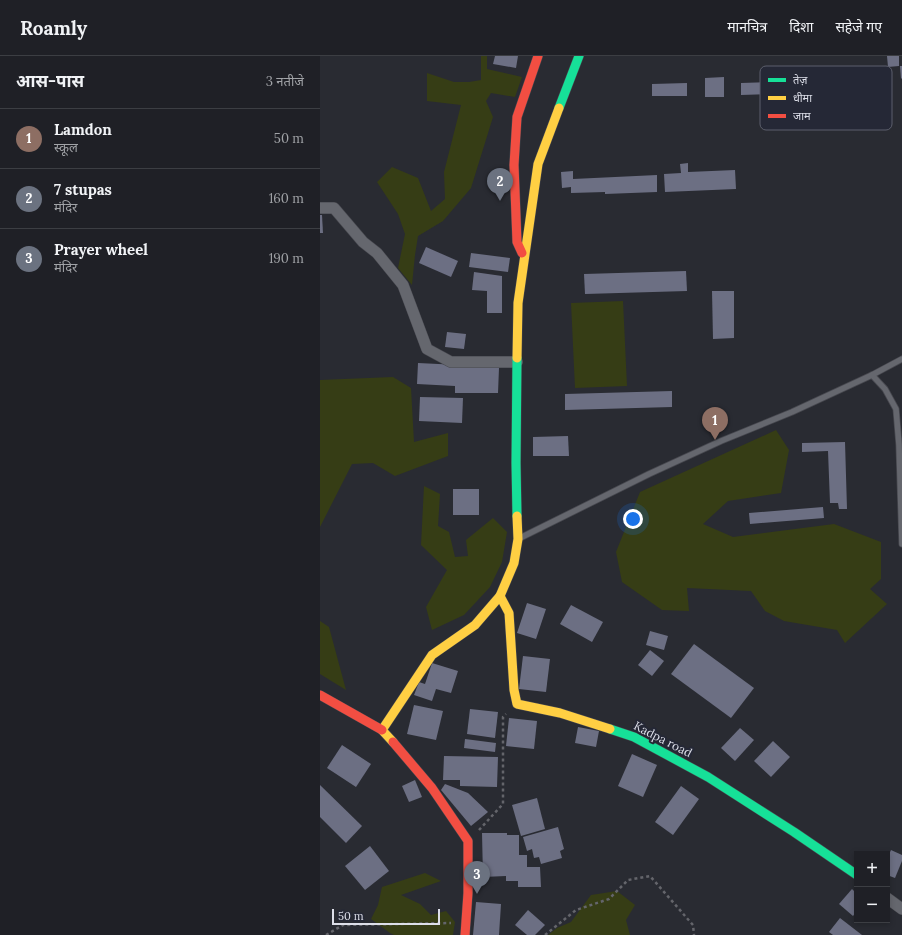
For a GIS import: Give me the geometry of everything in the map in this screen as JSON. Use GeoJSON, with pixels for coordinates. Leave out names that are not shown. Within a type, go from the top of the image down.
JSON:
{"type":"FeatureCollection","features":[{"type":"Feature","properties":{"kind":"main road"},"geometry":{"type":"LineString","coordinates":[[524,258],[517,242],[514,165],[517,117],[538,56]]}},
{"type":"Feature","properties":{"kind":"main road"},"geometry":{"type":"LineString","coordinates":[[382,730],[432,655],[475,625],[500,596],[514,562],[518,539],[516,464],[518,303],[538,164],[579,56]]}},
{"type":"Feature","properties":{"kind":"main road"},"geometry":{"type":"LineString","coordinates":[[500,596],[509,613],[514,690],[517,704]]}},
{"type":"Feature","properties":{"kind":"main road"},"geometry":{"type":"LineString","coordinates":[[320,695],[382,730],[432,788],[468,841],[468,893],[465,935]]}},
{"type":"Feature","properties":{"kind":"main road","name":"Kadpa road"},"geometry":{"type":"LineString","coordinates":[[517,704],[560,713],[634,737],[708,777],[794,832],[854,873]]}},
{"type":"Feature","properties":{"kind":"street"},"geometry":{"type":"LineString","coordinates":[[320,208],[334,208],[363,242],[377,254],[403,285],[427,349],[451,362],[517,362]]}},
{"type":"Feature","properties":{"kind":"street"},"geometry":{"type":"LineString","coordinates":[[890,900],[902,910]]}},
{"type":"Feature","properties":{"kind":"lane"},"geometry":{"type":"LineString","coordinates":[[518,539],[649,474],[721,441],[792,412],[872,375],[902,359]]}},
{"type":"Feature","properties":{"kind":"lane"},"geometry":{"type":"LineString","coordinates":[[872,375],[885,389],[896,409],[899,445],[902,544]]}},
{"type":"Feature","properties":{"kind":"path"},"geometry":{"type":"LineString","coordinates":[[468,841],[503,804],[503,717],[517,704]]}},
{"type":"Feature","properties":{"kind":"path"},"geometry":{"type":"LineString","coordinates":[[545,935],[576,910],[608,899],[628,880],[650,876],[693,925],[694,935]]}},
{"type":"Feature","properties":{"kind":"path"},"geometry":{"type":"LineString","coordinates":[[326,935],[343,925],[466,923]]}},
{"type":"Feature","properties":{"kind":"green space"},"geometry":{"type":"Polygon","coordinates":[[[481,56],[487,56],[487,69],[522,77],[515,97],[491,93],[486,101],[493,117],[471,188],[443,221],[418,236],[412,285],[398,268],[405,234],[398,214],[377,182],[392,167],[418,178],[431,211],[445,199],[444,172],[461,105],[427,101],[427,73],[454,82],[481,80],[481,56]]]}},
{"type":"Feature","properties":{"kind":"green space"},"geometry":{"type":"Polygon","coordinates":[[[623,301],[627,386],[575,388],[571,303],[623,301]]]}},
{"type":"Feature","properties":{"kind":"green space"},"geometry":{"type":"Polygon","coordinates":[[[393,377],[411,388],[414,442],[448,433],[448,456],[395,476],[373,463],[352,464],[320,527],[320,380],[393,377]]]}},
{"type":"Feature","properties":{"kind":"green space"},"geometry":{"type":"Polygon","coordinates":[[[776,430],[789,450],[781,493],[728,501],[703,524],[733,537],[834,524],[881,542],[881,579],[870,589],[887,604],[845,643],[837,630],[784,621],[765,611],[751,591],[687,588],[689,611],[662,610],[622,582],[616,552],[640,492],[776,430]]]}},
{"type":"Feature","properties":{"kind":"green space"},"geometry":{"type":"Polygon","coordinates":[[[424,486],[440,494],[438,526],[449,532],[455,557],[468,556],[466,540],[493,518],[507,532],[502,562],[490,587],[464,615],[432,630],[426,607],[447,570],[421,545],[424,486]]]}},
{"type":"Feature","properties":{"kind":"green space"},"geometry":{"type":"Polygon","coordinates":[[[320,621],[329,627],[346,690],[320,674],[320,621]]]}},
{"type":"Feature","properties":{"kind":"green space"},"geometry":{"type":"Polygon","coordinates":[[[425,873],[441,881],[401,895],[420,904],[431,915],[446,911],[455,922],[453,935],[394,935],[371,919],[378,905],[382,887],[425,873]]]}},
{"type":"Feature","properties":{"kind":"green space"},"geometry":{"type":"Polygon","coordinates":[[[617,891],[635,905],[626,920],[630,935],[548,935],[557,928],[571,922],[591,895],[617,891]]]}},
{"type":"Feature","properties":{"kind":"building"},"geometry":{"type":"Polygon","coordinates":[[[495,56],[518,56],[516,68],[493,64],[495,56]]]}},
{"type":"Feature","properties":{"kind":"building"},"geometry":{"type":"Polygon","coordinates":[[[887,56],[899,56],[899,66],[888,66],[887,56]]]}},
{"type":"Feature","properties":{"kind":"building"},"geometry":{"type":"Polygon","coordinates":[[[900,66],[902,66],[901,79],[900,66]]]}},
{"type":"Feature","properties":{"kind":"building"},"geometry":{"type":"Polygon","coordinates":[[[724,77],[724,97],[705,97],[705,78],[724,77]]]}},
{"type":"Feature","properties":{"kind":"building"},"geometry":{"type":"Polygon","coordinates":[[[760,82],[760,94],[741,95],[741,83],[760,82]]]}},
{"type":"Feature","properties":{"kind":"building"},"geometry":{"type":"Polygon","coordinates":[[[687,83],[687,96],[652,96],[652,84],[687,83]]]}},
{"type":"Feature","properties":{"kind":"building"},"geometry":{"type":"Polygon","coordinates":[[[688,163],[688,172],[735,170],[736,189],[665,192],[664,174],[681,173],[680,164],[688,163]]]}},
{"type":"Feature","properties":{"kind":"building"},"geometry":{"type":"Polygon","coordinates":[[[573,171],[573,179],[657,175],[657,192],[605,194],[605,192],[571,193],[571,187],[562,188],[561,172],[573,171]]]}},
{"type":"Feature","properties":{"kind":"building"},"geometry":{"type":"Polygon","coordinates":[[[320,215],[322,215],[323,233],[320,233],[320,215]]]}},
{"type":"Feature","properties":{"kind":"building"},"geometry":{"type":"Polygon","coordinates":[[[426,247],[458,261],[451,277],[419,263],[426,247]]]}},
{"type":"Feature","properties":{"kind":"building"},"geometry":{"type":"Polygon","coordinates":[[[471,253],[510,258],[508,272],[469,267],[471,253]]]}},
{"type":"Feature","properties":{"kind":"building"},"geometry":{"type":"Polygon","coordinates":[[[686,271],[687,291],[585,294],[584,274],[686,271]]]}},
{"type":"Feature","properties":{"kind":"building"},"geometry":{"type":"Polygon","coordinates":[[[474,272],[502,276],[502,313],[487,313],[487,291],[472,290],[474,272]]]}},
{"type":"Feature","properties":{"kind":"building"},"geometry":{"type":"Polygon","coordinates":[[[712,291],[734,291],[734,338],[713,339],[712,291]]]}},
{"type":"Feature","properties":{"kind":"building"},"geometry":{"type":"Polygon","coordinates":[[[447,332],[466,334],[464,349],[445,347],[447,332]]]}},
{"type":"Feature","properties":{"kind":"building"},"geometry":{"type":"Polygon","coordinates":[[[418,363],[459,365],[459,368],[499,368],[498,393],[455,393],[455,386],[417,384],[418,363]]]}},
{"type":"Feature","properties":{"kind":"building"},"geometry":{"type":"Polygon","coordinates":[[[672,391],[672,407],[565,410],[565,394],[672,391]]]}},
{"type":"Feature","properties":{"kind":"building"},"geometry":{"type":"Polygon","coordinates":[[[420,397],[463,398],[462,423],[419,421],[420,397]]]}},
{"type":"Feature","properties":{"kind":"building"},"geometry":{"type":"Polygon","coordinates":[[[568,436],[569,456],[533,456],[533,437],[568,436]]]}},
{"type":"Feature","properties":{"kind":"building"},"geometry":{"type":"Polygon","coordinates":[[[845,442],[847,509],[839,509],[838,503],[830,503],[828,451],[802,452],[802,443],[845,442]]]}},
{"type":"Feature","properties":{"kind":"building"},"geometry":{"type":"Polygon","coordinates":[[[453,489],[479,489],[479,515],[453,515],[453,489]]]}},
{"type":"Feature","properties":{"kind":"building"},"geometry":{"type":"Polygon","coordinates":[[[823,507],[824,518],[750,524],[749,513],[823,507]]]}},
{"type":"Feature","properties":{"kind":"building"},"geometry":{"type":"Polygon","coordinates":[[[527,603],[546,609],[536,639],[517,633],[527,603]]]}},
{"type":"Feature","properties":{"kind":"building"},"geometry":{"type":"Polygon","coordinates":[[[571,605],[603,622],[592,642],[560,624],[571,605]]]}},
{"type":"Feature","properties":{"kind":"building"},"geometry":{"type":"Polygon","coordinates":[[[650,631],[668,636],[664,650],[646,645],[650,631]]]}},
{"type":"Feature","properties":{"kind":"building"},"geometry":{"type":"Polygon","coordinates":[[[694,644],[754,688],[731,718],[671,674],[694,644]]]}},
{"type":"Feature","properties":{"kind":"building"},"geometry":{"type":"Polygon","coordinates":[[[650,650],[664,661],[652,676],[638,665],[650,650]]]}},
{"type":"Feature","properties":{"kind":"building"},"geometry":{"type":"Polygon","coordinates":[[[523,656],[550,659],[546,692],[519,689],[523,656]]]}},
{"type":"Feature","properties":{"kind":"building"},"geometry":{"type":"Polygon","coordinates":[[[432,663],[458,671],[451,693],[436,689],[432,701],[414,695],[419,682],[425,684],[432,663]]]}},
{"type":"Feature","properties":{"kind":"building"},"geometry":{"type":"Polygon","coordinates":[[[414,705],[443,711],[436,740],[407,734],[414,705]]]}},
{"type":"Feature","properties":{"kind":"building"},"geometry":{"type":"Polygon","coordinates":[[[470,709],[498,712],[495,738],[467,734],[470,709]]]}},
{"type":"Feature","properties":{"kind":"building"},"geometry":{"type":"Polygon","coordinates":[[[509,718],[537,721],[534,749],[506,746],[509,718]]]}},
{"type":"Feature","properties":{"kind":"building"},"geometry":{"type":"Polygon","coordinates":[[[578,727],[599,731],[596,747],[575,743],[578,727]]]}},
{"type":"Feature","properties":{"kind":"building"},"geometry":{"type":"Polygon","coordinates":[[[740,728],[754,740],[735,761],[721,748],[740,728]]]}},
{"type":"Feature","properties":{"kind":"building"},"geometry":{"type":"Polygon","coordinates":[[[465,739],[496,743],[495,752],[464,748],[465,739]]]}},
{"type":"Feature","properties":{"kind":"building"},"geometry":{"type":"Polygon","coordinates":[[[773,741],[790,757],[771,777],[754,761],[773,741]]]}},
{"type":"Feature","properties":{"kind":"building"},"geometry":{"type":"Polygon","coordinates":[[[342,745],[371,764],[356,787],[327,768],[342,745]]]}},
{"type":"Feature","properties":{"kind":"building"},"geometry":{"type":"Polygon","coordinates":[[[632,754],[657,765],[643,797],[618,786],[632,754]]]}},
{"type":"Feature","properties":{"kind":"building"},"geometry":{"type":"Polygon","coordinates":[[[444,756],[498,757],[497,787],[460,786],[460,780],[443,780],[444,756]]]}},
{"type":"Feature","properties":{"kind":"building"},"geometry":{"type":"Polygon","coordinates":[[[415,780],[422,797],[409,802],[402,786],[415,780]]]}},
{"type":"Feature","properties":{"kind":"building"},"geometry":{"type":"Polygon","coordinates":[[[445,784],[468,793],[488,812],[471,826],[441,790],[445,784]]]}},
{"type":"Feature","properties":{"kind":"building"},"geometry":{"type":"Polygon","coordinates":[[[320,785],[362,826],[346,843],[320,817],[320,785]]]}},
{"type":"Feature","properties":{"kind":"building"},"geometry":{"type":"Polygon","coordinates":[[[681,786],[699,799],[673,835],[655,822],[681,786]]]}},
{"type":"Feature","properties":{"kind":"building"},"geometry":{"type":"Polygon","coordinates":[[[537,798],[545,829],[521,836],[512,805],[537,798]]]}},
{"type":"Feature","properties":{"kind":"building"},"geometry":{"type":"Polygon","coordinates":[[[558,827],[564,849],[560,851],[562,858],[541,864],[539,857],[534,858],[532,849],[527,851],[523,837],[558,827]]]}},
{"type":"Feature","properties":{"kind":"building"},"geometry":{"type":"Polygon","coordinates":[[[482,833],[507,833],[507,835],[519,835],[519,855],[527,855],[527,867],[540,867],[541,887],[518,887],[518,881],[506,881],[506,876],[483,877],[482,833]]]}},
{"type":"Feature","properties":{"kind":"building"},"geometry":{"type":"Polygon","coordinates":[[[370,846],[389,871],[365,890],[345,866],[370,846]]]}},
{"type":"Feature","properties":{"kind":"building"},"geometry":{"type":"Polygon","coordinates":[[[891,850],[902,855],[902,861],[895,878],[890,876],[891,850]]]}},
{"type":"Feature","properties":{"kind":"building"},"geometry":{"type":"Polygon","coordinates":[[[852,889],[854,891],[853,916],[839,904],[852,889]]]}},
{"type":"Feature","properties":{"kind":"building"},"geometry":{"type":"Polygon","coordinates":[[[476,902],[501,904],[499,935],[473,935],[476,902]]]}},
{"type":"Feature","properties":{"kind":"building"},"geometry":{"type":"Polygon","coordinates":[[[528,910],[545,925],[535,935],[527,935],[515,925],[528,910]]]}},
{"type":"Feature","properties":{"kind":"building"},"geometry":{"type":"Polygon","coordinates":[[[840,918],[862,935],[833,935],[829,932],[840,918]]]}},
{"type":"Feature","properties":{"kind":"traffic: fast"},"geometry":{"type":"LineString","coordinates":[[559,108],[579,56]]}},
{"type":"Feature","properties":{"kind":"traffic: fast"},"geometry":{"type":"LineString","coordinates":[[517,358],[517,516]]}},
{"type":"Feature","properties":{"kind":"traffic: fast"},"geometry":{"type":"LineString","coordinates":[[610,729],[634,737],[708,777],[794,832],[854,873]]}},
{"type":"Feature","properties":{"kind":"traffic: slow"},"geometry":{"type":"LineString","coordinates":[[517,358],[518,303],[538,164],[559,108]]}},
{"type":"Feature","properties":{"kind":"traffic: slow"},"geometry":{"type":"LineString","coordinates":[[393,742],[382,730],[432,655],[475,625],[500,596],[514,563],[518,539],[517,516]]}},
{"type":"Feature","properties":{"kind":"traffic: slow"},"geometry":{"type":"LineString","coordinates":[[500,596],[509,613],[514,690],[517,704],[560,713],[610,729]]}},
{"type":"Feature","properties":{"kind":"traffic: jam"},"geometry":{"type":"LineString","coordinates":[[522,253],[517,242],[514,165],[517,117],[538,56]]}},
{"type":"Feature","properties":{"kind":"traffic: jam"},"geometry":{"type":"LineString","coordinates":[[320,695],[382,730]]}},
{"type":"Feature","properties":{"kind":"traffic: jam"},"geometry":{"type":"LineString","coordinates":[[393,742],[432,788],[468,841],[468,893],[465,935]]}},
{"type":"Feature","properties":{"kind":"place","name":"7 stupas"},"geometry":{"type":"Point","coordinates":[500,201]}},
{"type":"Feature","properties":{"kind":"place","name":"Lamdon"},"geometry":{"type":"Point","coordinates":[715,440]}},
{"type":"Feature","properties":{"kind":"place","name":"Prayer wheel"},"geometry":{"type":"Point","coordinates":[477,894]}}]}
